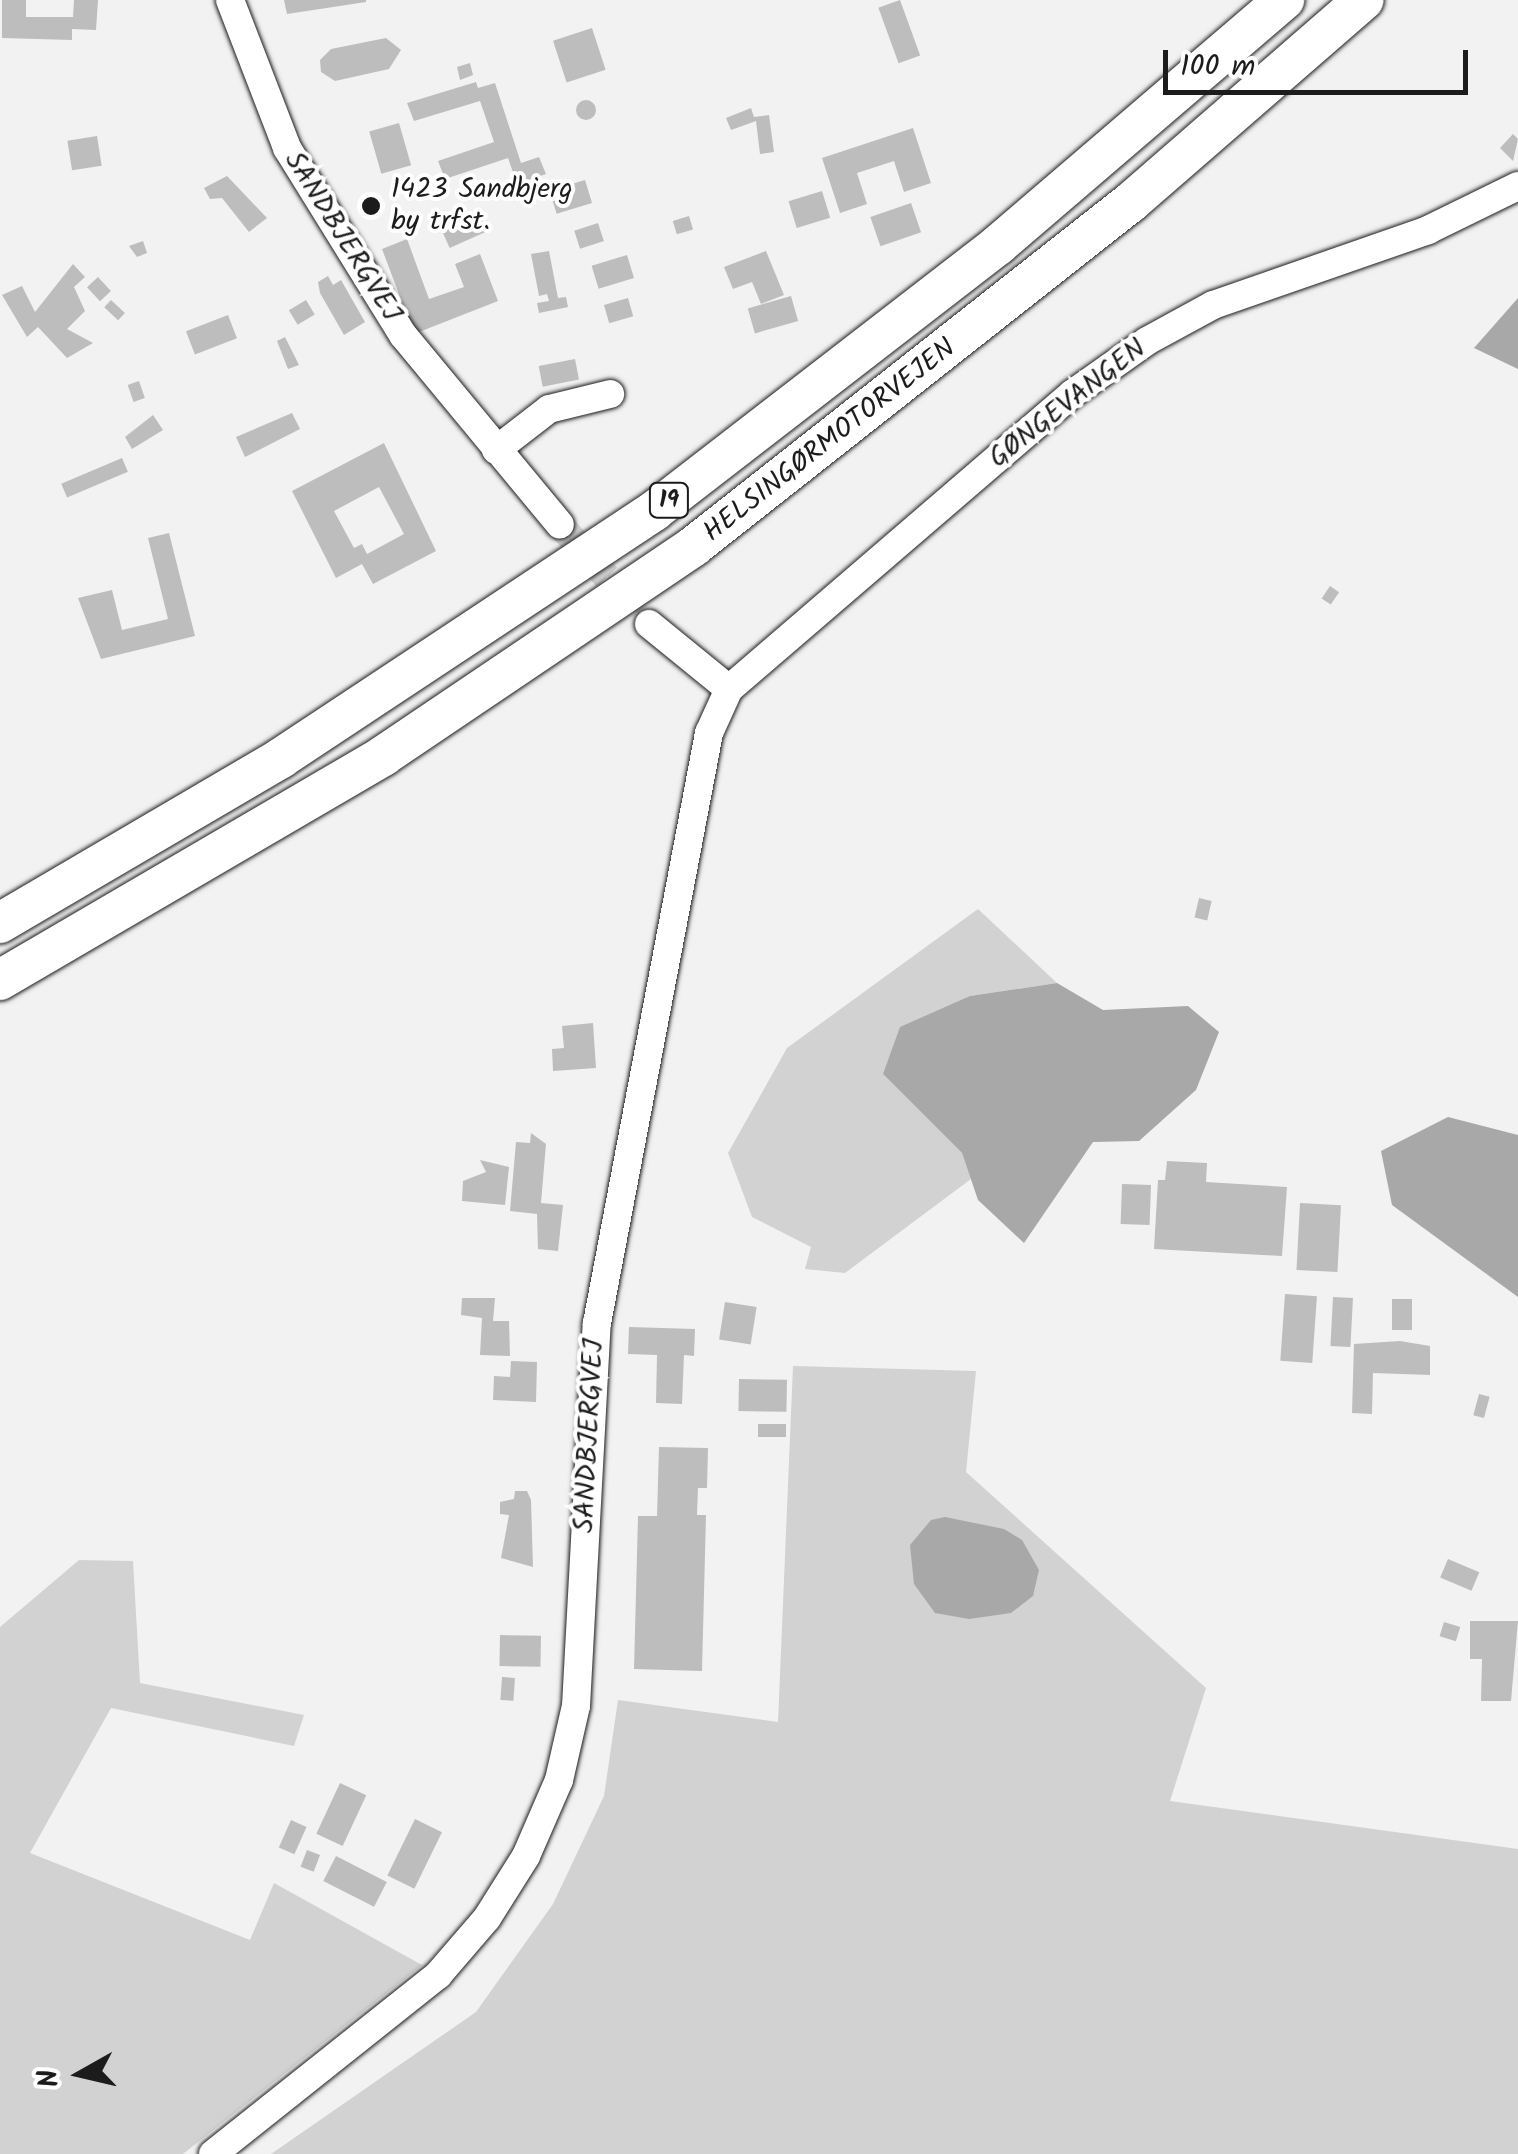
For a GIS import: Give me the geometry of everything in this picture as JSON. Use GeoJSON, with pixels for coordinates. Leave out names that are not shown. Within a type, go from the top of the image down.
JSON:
{"type":"FeatureCollection","features":[{"type":"Feature","properties":{"kind":"highway","name":"HELSINGØRMOTORVEJEN"},"geometry":{"type":"LineString","coordinates":[[0,923],[281,758],[654,511],[998,245],[1284,0]]}},
{"type":"Feature","properties":{"kind":"highway","name":"HELSINGØRMOTORVEJEN"},"geometry":{"type":"LineString","coordinates":[[0,980],[383,756],[694,546],[1131,202],[1363,0]]}},
{"type":"Feature","properties":{"kind":"highway"},"geometry":{"type":"LineString","coordinates":[[0,1007],[148,894]]}},
{"type":"Feature","properties":{"kind":"street","name":"SANDBJERGVEJ"},"geometry":{"type":"LineString","coordinates":[[230,0],[286,148],[404,335],[560,525]]}},
{"type":"Feature","properties":{"kind":"street","name":"GØNGEVANGEN"},"geometry":{"type":"LineString","coordinates":[[728,689],[1072,394],[1148,341],[1246,292],[1428,230],[1518,186]]}},
{"type":"Feature","properties":{"kind":"street"},"geometry":{"type":"LineString","coordinates":[[496,450],[549,409],[610,394]]}},
{"type":"Feature","properties":{"kind":"street"},"geometry":{"type":"LineString","coordinates":[[649,624],[728,689]]}},
{"type":"Feature","properties":{"kind":"street","name":"SANDBJERGVEJ"},"geometry":{"type":"LineString","coordinates":[[213,2154],[438,1974],[516,1872],[558,1780],[576,1706],[597,1324],[709,733],[728,689]]}},
{"type":"Feature","properties":{"kind":"shaded area"},"geometry":{"type":"Polygon","coordinates":[[[1518,298],[1518,369],[1474,348],[1518,298]]]}},
{"type":"Feature","properties":{"kind":"shaded area"},"geometry":{"type":"Polygon","coordinates":[[[978,909],[1057,983],[970,996],[883,1074],[962,1153],[971,1179],[845,1273],[805,1269],[811,1247],[752,1217],[728,1153],[787,1048],[978,909]]]}},
{"type":"Feature","properties":{"kind":"shaded area"},"geometry":{"type":"Polygon","coordinates":[[[1057,983],[1103,1010],[1188,1006],[1219,1032],[1196,1090],[1139,1141],[1093,1142],[1024,1243],[978,1200],[962,1153],[883,1074],[900,1027],[970,996],[1057,983]]]}},
{"type":"Feature","properties":{"kind":"shaded area"},"geometry":{"type":"Polygon","coordinates":[[[1448,1117],[1518,1135],[1518,1297],[1392,1205],[1381,1151],[1448,1117]]]}},
{"type":"Feature","properties":{"kind":"shaded area"},"geometry":{"type":"Polygon","coordinates":[[[793,1366],[976,1371],[966,1472],[1206,1688],[1170,1801],[1518,1849],[1518,2154],[271,2154],[476,2012],[553,1904],[604,1796],[618,1700],[778,1722],[793,1366]]]}},
{"type":"Feature","properties":{"kind":"shaded area"},"geometry":{"type":"Polygon","coordinates":[[[945,1517],[1004,1529],[1022,1540],[1039,1570],[1033,1596],[1011,1613],[969,1619],[935,1613],[914,1584],[910,1545],[931,1520],[945,1517]]]}},
{"type":"Feature","properties":{"kind":"shaded area"},"geometry":{"type":"Polygon","coordinates":[[[79,1560],[133,1561],[140,1683],[304,1715],[294,1746],[111,1708],[30,1853],[250,1940],[274,1883],[422,1965],[183,2154],[0,2154],[0,1627],[79,1560]]]}},
{"type":"Feature","properties":{"kind":"building"},"geometry":{"type":"Polygon","coordinates":[[[2,0],[26,0],[26,17],[73,17],[74,0],[98,0],[96,30],[72,29],[72,40],[2,38],[2,0]]]}},
{"type":"Feature","properties":{"kind":"building"},"geometry":{"type":"Polygon","coordinates":[[[284,0],[366,0],[366,2],[287,14],[284,0]]]}},
{"type":"Feature","properties":{"kind":"building"},"geometry":{"type":"Polygon","coordinates":[[[900,0],[920,55],[899,63],[878,8],[900,0]]]}},
{"type":"Feature","properties":{"kind":"building"},"geometry":{"type":"Polygon","coordinates":[[[592,28],[606,70],[567,83],[553,41],[592,28]]]}},
{"type":"Feature","properties":{"kind":"building"},"geometry":{"type":"Polygon","coordinates":[[[386,38],[401,50],[389,69],[335,81],[321,72],[320,60],[331,49],[386,38]]]}},
{"type":"Feature","properties":{"kind":"building"},"geometry":{"type":"Polygon","coordinates":[[[470,63],[473,75],[460,80],[457,67],[470,63]]]}},
{"type":"Feature","properties":{"kind":"building"},"geometry":{"type":"Polygon","coordinates":[[[476,82],[478,88],[495,83],[521,163],[539,157],[546,174],[517,184],[508,158],[445,179],[438,161],[494,142],[480,101],[414,121],[407,103],[476,82]]]}},
{"type":"Feature","properties":{"kind":"building"},"geometry":{"type":"Polygon","coordinates":[[[582,100],[590,100],[596,110],[590,120],[582,120],[576,114],[576,106],[582,100]]]}},
{"type":"Feature","properties":{"kind":"building"},"geometry":{"type":"Polygon","coordinates":[[[751,108],[754,117],[769,115],[774,152],[760,154],[756,121],[731,130],[726,118],[751,108]]]}},
{"type":"Feature","properties":{"kind":"building"},"geometry":{"type":"Polygon","coordinates":[[[399,123],[411,165],[381,174],[369,132],[399,123]]]}},
{"type":"Feature","properties":{"kind":"building"},"geometry":{"type":"Polygon","coordinates":[[[913,128],[931,183],[904,192],[894,161],[857,173],[867,204],[840,213],[822,158],[913,128]]]}},
{"type":"Feature","properties":{"kind":"building"},"geometry":{"type":"Polygon","coordinates":[[[1513,134],[1518,139],[1513,161],[1500,148],[1513,134]]]}},
{"type":"Feature","properties":{"kind":"building"},"geometry":{"type":"Polygon","coordinates":[[[97,136],[102,166],[72,170],[67,141],[97,136]]]}},
{"type":"Feature","properties":{"kind":"building"},"geometry":{"type":"Polygon","coordinates":[[[227,176],[267,218],[249,232],[222,198],[210,199],[204,188],[227,176]]]}},
{"type":"Feature","properties":{"kind":"building"},"geometry":{"type":"Polygon","coordinates":[[[585,180],[592,203],[557,214],[550,191],[585,180]]]}},
{"type":"Feature","properties":{"kind":"building"},"geometry":{"type":"Polygon","coordinates":[[[822,191],[830,218],[797,228],[789,201],[822,191]]]}},
{"type":"Feature","properties":{"kind":"building","name":"1423 Sandbjerg by trfst."},"geometry":{"type":"Polygon","coordinates":[[[377,197],[381,208],[364,214],[360,203],[377,197]]]}},
{"type":"Feature","properties":{"kind":"building"},"geometry":{"type":"Polygon","coordinates":[[[911,203],[921,232],[880,246],[870,217],[911,203]]]}},
{"type":"Feature","properties":{"kind":"building"},"geometry":{"type":"Polygon","coordinates":[[[479,213],[487,231],[450,248],[442,230],[479,213]]]}},
{"type":"Feature","properties":{"kind":"building"},"geometry":{"type":"Polygon","coordinates":[[[689,216],[693,229],[677,234],[673,221],[689,216]]]}},
{"type":"Feature","properties":{"kind":"building"},"geometry":{"type":"Polygon","coordinates":[[[598,223],[604,241],[580,249],[574,231],[598,223]]]}},
{"type":"Feature","properties":{"kind":"building"},"geometry":{"type":"Polygon","coordinates":[[[407,239],[429,299],[464,287],[455,264],[480,254],[498,301],[414,334],[382,249],[407,239]]]}},
{"type":"Feature","properties":{"kind":"building"},"geometry":{"type":"Polygon","coordinates":[[[143,241],[147,253],[137,257],[129,246],[143,241]]]}},
{"type":"Feature","properties":{"kind":"building"},"geometry":{"type":"Polygon","coordinates":[[[549,251],[558,298],[566,297],[568,307],[539,313],[537,303],[549,301],[547,294],[539,296],[531,254],[549,251]]]}},
{"type":"Feature","properties":{"kind":"building"},"geometry":{"type":"Polygon","coordinates":[[[766,251],[784,295],[761,304],[752,282],[733,289],[724,267],[766,251]]]}},
{"type":"Feature","properties":{"kind":"building"},"geometry":{"type":"Polygon","coordinates":[[[627,255],[634,278],[599,289],[592,266],[627,255]]]}},
{"type":"Feature","properties":{"kind":"building"},"geometry":{"type":"Polygon","coordinates":[[[73,264],[85,277],[74,287],[85,311],[67,329],[93,343],[67,358],[38,327],[27,337],[2,295],[22,286],[35,312],[73,264]]]}},
{"type":"Feature","properties":{"kind":"building"},"geometry":{"type":"Polygon","coordinates":[[[328,276],[333,285],[341,280],[365,322],[344,335],[320,293],[318,282],[328,276]]]}},
{"type":"Feature","properties":{"kind":"building"},"geometry":{"type":"Polygon","coordinates":[[[98,277],[111,291],[100,301],[87,287],[98,277]]]}},
{"type":"Feature","properties":{"kind":"building"},"geometry":{"type":"Polygon","coordinates":[[[791,296],[798,321],[755,333],[748,308],[791,296]]]}},
{"type":"Feature","properties":{"kind":"building"},"geometry":{"type":"Polygon","coordinates":[[[628,298],[633,316],[609,323],[604,305],[628,298]]]}},
{"type":"Feature","properties":{"kind":"building"},"geometry":{"type":"Polygon","coordinates":[[[111,300],[125,313],[118,320],[104,307],[111,300]]]}},
{"type":"Feature","properties":{"kind":"building"},"geometry":{"type":"Polygon","coordinates":[[[306,300],[315,315],[298,325],[289,310],[306,300]]]}},
{"type":"Feature","properties":{"kind":"building"},"geometry":{"type":"Polygon","coordinates":[[[228,315],[237,338],[195,354],[186,331],[228,315]]]}},
{"type":"Feature","properties":{"kind":"building"},"geometry":{"type":"Polygon","coordinates":[[[285,337],[299,365],[288,369],[277,341],[285,337]]]}},
{"type":"Feature","properties":{"kind":"building"},"geometry":{"type":"Polygon","coordinates":[[[575,359],[579,380],[543,387],[539,366],[575,359]]]}},
{"type":"Feature","properties":{"kind":"building"},"geometry":{"type":"Polygon","coordinates":[[[139,381],[145,398],[134,402],[128,385],[139,381]]]}},
{"type":"Feature","properties":{"kind":"building"},"geometry":{"type":"Polygon","coordinates":[[[292,413],[300,429],[245,457],[236,437],[292,413]]]}},
{"type":"Feature","properties":{"kind":"building"},"geometry":{"type":"Polygon","coordinates":[[[153,415],[163,430],[132,449],[125,437],[153,415]]]}},
{"type":"Feature","properties":{"kind":"building"},"geometry":{"type":"Polygon","coordinates":[[[384,443],[436,551],[373,584],[362,564],[336,578],[292,491],[384,443]],[[379,487],[334,511],[354,548],[362,544],[367,554],[404,534],[379,487]]]}},
{"type":"Feature","properties":{"kind":"building"},"geometry":{"type":"Polygon","coordinates":[[[122,458],[128,472],[67,498],[61,484],[122,458]]]}},
{"type":"Feature","properties":{"kind":"building"},"geometry":{"type":"Polygon","coordinates":[[[169,533],[195,636],[101,659],[78,598],[112,590],[122,630],[168,619],[148,538],[169,533]]]}},
{"type":"Feature","properties":{"kind":"building"},"geometry":{"type":"Polygon","coordinates":[[[1330,586],[1339,592],[1331,605],[1322,598],[1330,586]]]}},
{"type":"Feature","properties":{"kind":"building"},"geometry":{"type":"Polygon","coordinates":[[[1199,898],[1212,901],[1207,920],[1195,917],[1199,898]]]}},
{"type":"Feature","properties":{"kind":"building"},"geometry":{"type":"Polygon","coordinates":[[[593,1023],[596,1068],[553,1071],[552,1049],[564,1048],[562,1026],[593,1023]]]}},
{"type":"Feature","properties":{"kind":"building"},"geometry":{"type":"Polygon","coordinates":[[[531,1133],[546,1144],[541,1203],[563,1205],[558,1251],[538,1249],[537,1214],[510,1211],[516,1142],[530,1143],[531,1133]]]}},
{"type":"Feature","properties":{"kind":"building"},"geometry":{"type":"Polygon","coordinates":[[[480,1160],[509,1167],[505,1205],[462,1201],[463,1181],[486,1172],[480,1160]]]}},
{"type":"Feature","properties":{"kind":"building"},"geometry":{"type":"Polygon","coordinates":[[[1167,1161],[1207,1163],[1206,1182],[1287,1187],[1282,1256],[1154,1249],[1158,1180],[1165,1180],[1167,1161]]]}},
{"type":"Feature","properties":{"kind":"building"},"geometry":{"type":"Polygon","coordinates":[[[1122,1184],[1151,1185],[1150,1225],[1121,1224],[1122,1184]]]}},
{"type":"Feature","properties":{"kind":"building"},"geometry":{"type":"Polygon","coordinates":[[[1300,1203],[1341,1205],[1337,1272],[1296,1270],[1300,1203]]]}},
{"type":"Feature","properties":{"kind":"building"},"geometry":{"type":"Polygon","coordinates":[[[1285,1294],[1317,1296],[1312,1363],[1280,1361],[1285,1294]]]}},
{"type":"Feature","properties":{"kind":"building"},"geometry":{"type":"Polygon","coordinates":[[[1333,1297],[1353,1298],[1350,1347],[1330,1346],[1333,1297]]]}},
{"type":"Feature","properties":{"kind":"building"},"geometry":{"type":"Polygon","coordinates":[[[462,1298],[495,1298],[493,1321],[509,1321],[510,1356],[480,1355],[482,1318],[461,1315],[462,1298]]]}},
{"type":"Feature","properties":{"kind":"building"},"geometry":{"type":"Polygon","coordinates":[[[1392,1299],[1412,1299],[1412,1330],[1392,1330],[1392,1299]]]}},
{"type":"Feature","properties":{"kind":"building"},"geometry":{"type":"Polygon","coordinates":[[[725,1302],[757,1307],[751,1345],[719,1340],[725,1302]]]}},
{"type":"Feature","properties":{"kind":"building"},"geometry":{"type":"Polygon","coordinates":[[[629,1327],[695,1329],[694,1356],[684,1355],[682,1404],[656,1403],[657,1355],[628,1354],[629,1327]]]}},
{"type":"Feature","properties":{"kind":"building"},"geometry":{"type":"Polygon","coordinates":[[[1400,1341],[1430,1346],[1430,1375],[1373,1373],[1372,1414],[1352,1413],[1354,1344],[1400,1341]]]}},
{"type":"Feature","properties":{"kind":"building"},"geometry":{"type":"Polygon","coordinates":[[[511,1361],[537,1362],[536,1402],[493,1400],[494,1376],[510,1377],[511,1361]]]}},
{"type":"Feature","properties":{"kind":"building"},"geometry":{"type":"Polygon","coordinates":[[[739,1379],[787,1380],[786,1412],[738,1411],[739,1379]]]}},
{"type":"Feature","properties":{"kind":"building"},"geometry":{"type":"Polygon","coordinates":[[[1479,1394],[1490,1397],[1484,1418],[1473,1415],[1479,1394]]]}},
{"type":"Feature","properties":{"kind":"building"},"geometry":{"type":"Polygon","coordinates":[[[758,1424],[786,1424],[786,1437],[758,1437],[758,1424]]]}},
{"type":"Feature","properties":{"kind":"building"},"geometry":{"type":"Polygon","coordinates":[[[659,1447],[708,1448],[707,1488],[698,1488],[697,1515],[706,1515],[702,1671],[634,1669],[638,1516],[657,1516],[659,1447]]]}},
{"type":"Feature","properties":{"kind":"building"},"geometry":{"type":"Polygon","coordinates":[[[515,1491],[527,1491],[531,1500],[533,1567],[501,1558],[509,1515],[500,1514],[500,1502],[514,1499],[515,1491]]]}},
{"type":"Feature","properties":{"kind":"building"},"geometry":{"type":"Polygon","coordinates":[[[1448,1559],[1479,1572],[1471,1591],[1440,1577],[1448,1559]]]}},
{"type":"Feature","properties":{"kind":"building"},"geometry":{"type":"Polygon","coordinates":[[[1470,1621],[1518,1621],[1511,1701],[1481,1701],[1482,1659],[1470,1659],[1470,1621]]]}},
{"type":"Feature","properties":{"kind":"building"},"geometry":{"type":"Polygon","coordinates":[[[1444,1622],[1460,1627],[1456,1641],[1440,1636],[1444,1622]]]}},
{"type":"Feature","properties":{"kind":"building"},"geometry":{"type":"Polygon","coordinates":[[[500,1635],[541,1636],[540,1667],[499,1666],[500,1635]]]}},
{"type":"Feature","properties":{"kind":"building"},"geometry":{"type":"Polygon","coordinates":[[[502,1677],[515,1678],[513,1701],[500,1700],[502,1677]]]}},
{"type":"Feature","properties":{"kind":"building"},"geometry":{"type":"Polygon","coordinates":[[[340,1783],[366,1795],[343,1846],[316,1834],[340,1783]]]}},
{"type":"Feature","properties":{"kind":"building"},"geometry":{"type":"Polygon","coordinates":[[[415,1819],[442,1832],[414,1889],[387,1876],[415,1819]]]}},
{"type":"Feature","properties":{"kind":"building"},"geometry":{"type":"Polygon","coordinates":[[[291,1820],[307,1827],[294,1854],[279,1847],[291,1820]]]}},
{"type":"Feature","properties":{"kind":"building"},"geometry":{"type":"Polygon","coordinates":[[[307,1850],[320,1855],[314,1872],[301,1867],[307,1850]]]}},
{"type":"Feature","properties":{"kind":"building"},"geometry":{"type":"Polygon","coordinates":[[[336,1856],[387,1882],[374,1907],[323,1881],[336,1856]]]}},
{"type":"Feature","properties":{"kind":"tunnel"},"geometry":{"type":"LineString","coordinates":[[560,525],[649,624]]}},
{"type":"Feature","properties":{"kind":"place","name":"1423 Sandbjerg by trfst."},"geometry":{"type":"Point","coordinates":[371,206]}}]}
